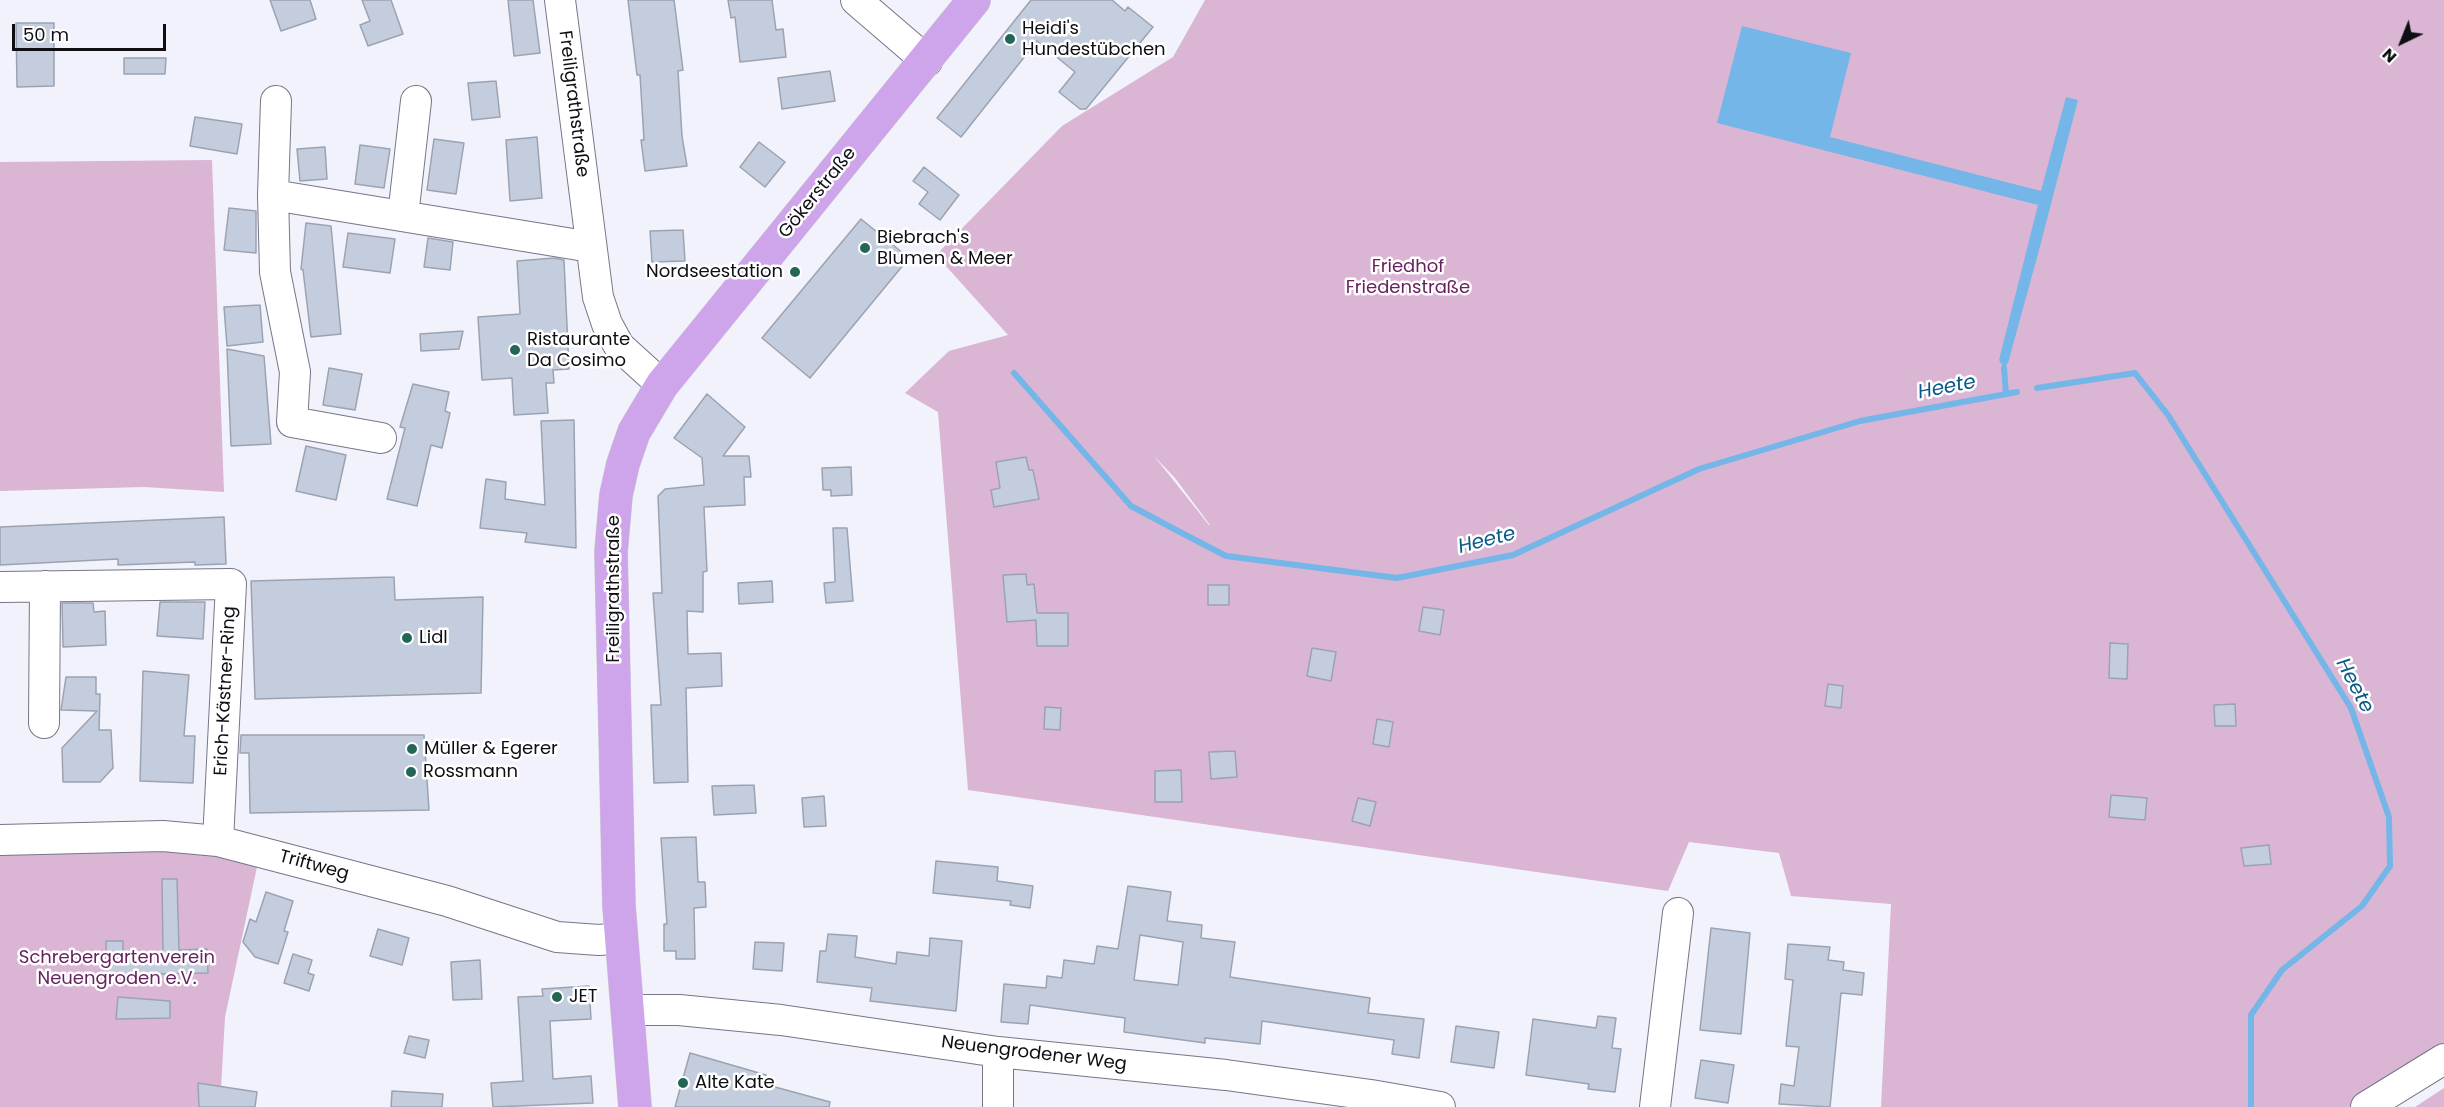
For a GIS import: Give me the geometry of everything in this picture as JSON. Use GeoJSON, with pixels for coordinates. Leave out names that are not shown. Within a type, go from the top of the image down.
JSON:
{"type":"FeatureCollection","features":[{"type":"Feature","properties":{"kind":"main road","name":"Gökerstraße"},"geometry":{"type":"LineString","coordinates":[[662,385],[927,61],[974,0]]}},
{"type":"Feature","properties":{"kind":"main road","name":"Freiligrathstraße"},"geometry":{"type":"LineString","coordinates":[[635,1107],[621,938],[610,552],[616,495],[623,464],[634,432],[662,385]]}},
{"type":"Feature","properties":{"kind":"street","name":"Freiligrathstraße"},"geometry":{"type":"LineString","coordinates":[[560,0],[598,297],[607,324],[619,346],[662,385]]}},
{"type":"Feature","properties":{"kind":"street"},"geometry":{"type":"LineString","coordinates":[[856,0],[927,61]]}},
{"type":"Feature","properties":{"kind":"street"},"geometry":{"type":"LineString","coordinates":[[276,101],[273,195],[275,272],[295,372],[292,422],[381,438]]}},
{"type":"Feature","properties":{"kind":"street"},"geometry":{"type":"LineString","coordinates":[[403,216],[416,101]]}},
{"type":"Feature","properties":{"kind":"street"},"geometry":{"type":"LineString","coordinates":[[273,195],[591,247]]}},
{"type":"Feature","properties":{"kind":"street","name":"Erich-Kästner-Ring"},"geometry":{"type":"LineString","coordinates":[[0,586],[231,584],[218,841]]}},
{"type":"Feature","properties":{"kind":"street"},"geometry":{"type":"LineString","coordinates":[[44,723],[45,586]]}},
{"type":"Feature","properties":{"kind":"street","name":"Triftweg"},"geometry":{"type":"LineString","coordinates":[[0,840],[163,836],[218,841],[447,900],[557,937],[599,940],[621,938]]}},
{"type":"Feature","properties":{"kind":"street"},"geometry":{"type":"LineString","coordinates":[[1655,1107],[1678,913]]}},
{"type":"Feature","properties":{"kind":"street","name":"Neuengrodener Weg"},"geometry":{"type":"LineString","coordinates":[[628,1010],[679,1010],[781,1020],[998,1052],[1226,1075],[1440,1107]]}},
{"type":"Feature","properties":{"kind":"street"},"geometry":{"type":"LineString","coordinates":[[998,1052],[998,1107]]}},
{"type":"Feature","properties":{"kind":"street"},"geometry":{"type":"LineString","coordinates":[[2366,1107],[2444,1059]]}},
{"type":"Feature","properties":{"kind":"green space","name":"Friedhof Friedenstraße"},"geometry":{"type":"Polygon","coordinates":[[[1205,0],[2444,0],[2444,1049],[2353,1107],[1881,1107],[1891,904],[1791,896],[1779,853],[1689,842],[1668,891],[968,790],[938,412],[905,393],[949,351],[1008,335],[936,255],[1062,126],[1173,57],[1205,0]],[[1154,456],[1210,525],[1175,478],[1154,456]]]}},
{"type":"Feature","properties":{"kind":"green space"},"geometry":{"type":"Polygon","coordinates":[[[212,160],[224,492],[144,487],[0,491],[0,162],[212,160]]]}},
{"type":"Feature","properties":{"kind":"green space","name":"Schrebergartenverein Neuengroden e.V."},"geometry":{"type":"Polygon","coordinates":[[[202,851],[257,867],[225,1017],[220,1107],[0,1107],[0,854],[202,851]]]}},
{"type":"Feature","properties":{"kind":"green space"},"geometry":{"type":"Polygon","coordinates":[[[2444,1088],[2444,1107],[2415,1107],[2444,1088]]]}},
{"type":"Feature","properties":{"kind":"water"},"geometry":{"type":"Polygon","coordinates":[[[1742,26],[1851,53],[1830,137],[2041,191],[2066,97],[2078,100],[2008,363],[2004,368],[1999,360],[2038,205],[1717,123],[1742,26]]]}},
{"type":"Feature","properties":{"kind":"building"},"geometry":{"type":"Polygon","coordinates":[[[270,0],[310,0],[316,19],[281,31],[270,0]]]}},
{"type":"Feature","properties":{"kind":"building"},"geometry":{"type":"Polygon","coordinates":[[[362,0],[391,0],[403,34],[368,46],[360,25],[370,21],[362,0]]]}},
{"type":"Feature","properties":{"kind":"building"},"geometry":{"type":"Polygon","coordinates":[[[508,0],[533,0],[540,53],[514,56],[508,0]]]}},
{"type":"Feature","properties":{"kind":"building"},"geometry":{"type":"Polygon","coordinates":[[[628,0],[674,0],[683,70],[678,71],[682,136],[687,166],[645,171],[641,140],[644,140],[640,75],[637,75],[628,0]]]}},
{"type":"Feature","properties":{"kind":"building"},"geometry":{"type":"Polygon","coordinates":[[[728,0],[772,0],[776,30],[783,29],[786,57],[740,62],[735,17],[731,18],[728,0]]]}},
{"type":"Feature","properties":{"kind":"building"},"geometry":{"type":"Polygon","coordinates":[[[1031,0],[1112,0],[1125,11],[1128,7],[1153,27],[1086,109],[1080,109],[1059,92],[1075,72],[1037,41],[961,137],[937,118],[1031,0]]]}},
{"type":"Feature","properties":{"kind":"building"},"geometry":{"type":"Polygon","coordinates":[[[16,23],[54,23],[54,86],[17,87],[16,23]]]}},
{"type":"Feature","properties":{"kind":"building"},"geometry":{"type":"Polygon","coordinates":[[[124,58],[166,58],[165,74],[124,74],[124,58]]]}},
{"type":"Feature","properties":{"kind":"building"},"geometry":{"type":"Polygon","coordinates":[[[830,71],[835,101],[782,109],[778,78],[830,71]]]}},
{"type":"Feature","properties":{"kind":"building"},"geometry":{"type":"Polygon","coordinates":[[[496,81],[500,117],[472,120],[468,83],[496,81]]]}},
{"type":"Feature","properties":{"kind":"building"},"geometry":{"type":"Polygon","coordinates":[[[195,117],[242,124],[237,154],[190,146],[195,117]]]}},
{"type":"Feature","properties":{"kind":"building"},"geometry":{"type":"Polygon","coordinates":[[[537,137],[542,198],[510,201],[506,140],[537,137]]]}},
{"type":"Feature","properties":{"kind":"building"},"geometry":{"type":"Polygon","coordinates":[[[434,139],[464,143],[456,194],[427,190],[434,139]]]}},
{"type":"Feature","properties":{"kind":"building"},"geometry":{"type":"Polygon","coordinates":[[[759,142],[785,162],[765,187],[740,167],[759,142]]]}},
{"type":"Feature","properties":{"kind":"building"},"geometry":{"type":"Polygon","coordinates":[[[360,145],[390,149],[384,188],[355,184],[360,145]]]}},
{"type":"Feature","properties":{"kind":"building"},"geometry":{"type":"Polygon","coordinates":[[[325,147],[327,179],[300,181],[297,149],[325,147]]]}},
{"type":"Feature","properties":{"kind":"building"},"geometry":{"type":"Polygon","coordinates":[[[924,167],[959,195],[940,220],[919,204],[928,192],[913,181],[924,167]]]}},
{"type":"Feature","properties":{"kind":"building"},"geometry":{"type":"Polygon","coordinates":[[[229,208],[256,211],[256,253],[224,250],[229,208]]]}},
{"type":"Feature","properties":{"kind":"building"},"geometry":{"type":"Polygon","coordinates":[[[861,219],[909,258],[810,378],[762,338],[861,219]]]}},
{"type":"Feature","properties":{"kind":"building"},"geometry":{"type":"Polygon","coordinates":[[[306,223],[331,226],[341,334],[311,337],[303,270],[301,269],[306,223]]]}},
{"type":"Feature","properties":{"kind":"building"},"geometry":{"type":"Polygon","coordinates":[[[683,230],[685,261],[652,262],[650,231],[683,230]]]}},
{"type":"Feature","properties":{"kind":"building"},"geometry":{"type":"Polygon","coordinates":[[[348,233],[395,239],[390,273],[343,267],[348,233]]]}},
{"type":"Feature","properties":{"kind":"building"},"geometry":{"type":"Polygon","coordinates":[[[428,238],[453,242],[450,270],[424,267],[428,238]]]}},
{"type":"Feature","properties":{"kind":"building"},"geometry":{"type":"Polygon","coordinates":[[[554,258],[564,260],[569,369],[553,370],[554,383],[546,383],[548,413],[514,415],[512,378],[482,380],[478,317],[520,314],[517,261],[554,258]]]}},
{"type":"Feature","properties":{"kind":"building"},"geometry":{"type":"Polygon","coordinates":[[[260,305],[263,342],[227,346],[224,307],[260,305]]]}},
{"type":"Feature","properties":{"kind":"building"},"geometry":{"type":"Polygon","coordinates":[[[463,331],[459,349],[421,351],[420,334],[463,331]]]}},
{"type":"Feature","properties":{"kind":"building"},"geometry":{"type":"Polygon","coordinates":[[[227,349],[264,356],[271,444],[231,446],[227,349]]]}},
{"type":"Feature","properties":{"kind":"building"},"geometry":{"type":"Polygon","coordinates":[[[329,368],[362,374],[355,410],[323,405],[329,368]]]}},
{"type":"Feature","properties":{"kind":"building"},"geometry":{"type":"Polygon","coordinates":[[[413,384],[449,392],[445,411],[450,413],[442,448],[431,445],[417,506],[387,499],[405,428],[400,427],[413,384]]]}},
{"type":"Feature","properties":{"kind":"building"},"geometry":{"type":"Polygon","coordinates":[[[707,394],[745,427],[723,456],[749,456],[751,477],[744,477],[745,505],[704,507],[707,571],[703,572],[703,612],[687,611],[688,654],[721,653],[722,686],[686,688],[688,782],[654,783],[651,705],[661,705],[653,593],[662,593],[658,496],[665,489],[704,485],[702,458],[674,438],[707,394]]]}},
{"type":"Feature","properties":{"kind":"building"},"geometry":{"type":"Polygon","coordinates":[[[574,420],[576,548],[525,542],[527,533],[480,528],[486,479],[506,482],[505,499],[545,505],[541,421],[574,420]]]}},
{"type":"Feature","properties":{"kind":"building"},"geometry":{"type":"Polygon","coordinates":[[[306,446],[346,455],[336,500],[296,491],[306,446]]]}},
{"type":"Feature","properties":{"kind":"building"},"geometry":{"type":"Polygon","coordinates":[[[1026,457],[1029,470],[1033,470],[1039,499],[994,507],[991,490],[1000,488],[996,462],[1026,457]]]}},
{"type":"Feature","properties":{"kind":"building"},"geometry":{"type":"Polygon","coordinates":[[[851,467],[852,495],[831,496],[831,490],[823,490],[822,468],[851,467]]]}},
{"type":"Feature","properties":{"kind":"building"},"geometry":{"type":"Polygon","coordinates":[[[224,517],[226,564],[195,565],[195,562],[118,565],[118,559],[0,565],[0,527],[224,517]]]}},
{"type":"Feature","properties":{"kind":"building"},"geometry":{"type":"Polygon","coordinates":[[[833,528],[847,528],[853,601],[826,603],[824,583],[835,582],[833,528]]]}},
{"type":"Feature","properties":{"kind":"building"},"geometry":{"type":"Polygon","coordinates":[[[1026,574],[1027,585],[1034,584],[1037,613],[1068,613],[1068,646],[1037,646],[1036,620],[1007,622],[1003,575],[1026,574]]]}},
{"type":"Feature","properties":{"kind":"building"},"geometry":{"type":"Polygon","coordinates":[[[394,577],[395,600],[483,597],[481,693],[255,699],[251,581],[394,577]]]}},
{"type":"Feature","properties":{"kind":"building"},"geometry":{"type":"Polygon","coordinates":[[[772,581],[773,602],[739,604],[738,583],[772,581]]]}},
{"type":"Feature","properties":{"kind":"building"},"geometry":{"type":"Polygon","coordinates":[[[1208,585],[1229,585],[1229,605],[1208,605],[1208,585]]]}},
{"type":"Feature","properties":{"kind":"building"},"geometry":{"type":"Polygon","coordinates":[[[160,602],[205,602],[203,639],[157,636],[160,602]]]}},
{"type":"Feature","properties":{"kind":"building"},"geometry":{"type":"Polygon","coordinates":[[[62,603],[93,603],[94,612],[105,611],[106,645],[63,647],[62,603]]]}},
{"type":"Feature","properties":{"kind":"building"},"geometry":{"type":"Polygon","coordinates":[[[1423,607],[1444,610],[1440,635],[1419,631],[1423,607]]]}},
{"type":"Feature","properties":{"kind":"building"},"geometry":{"type":"Polygon","coordinates":[[[2110,643],[2128,644],[2127,679],[2109,678],[2110,643]]]}},
{"type":"Feature","properties":{"kind":"building"},"geometry":{"type":"Polygon","coordinates":[[[1312,648],[1336,652],[1331,681],[1307,676],[1312,648]]]}},
{"type":"Feature","properties":{"kind":"building"},"geometry":{"type":"Polygon","coordinates":[[[143,671],[189,675],[184,736],[195,736],[193,783],[140,781],[143,671]]]}},
{"type":"Feature","properties":{"kind":"building"},"geometry":{"type":"Polygon","coordinates":[[[66,677],[96,677],[96,694],[100,694],[99,730],[111,730],[113,768],[100,782],[63,782],[62,748],[97,711],[61,710],[66,677]]]}},
{"type":"Feature","properties":{"kind":"building"},"geometry":{"type":"Polygon","coordinates":[[[1828,684],[1843,686],[1841,708],[1825,706],[1828,684]]]}},
{"type":"Feature","properties":{"kind":"building"},"geometry":{"type":"Polygon","coordinates":[[[2235,704],[2236,726],[2215,726],[2214,705],[2235,704]]]}},
{"type":"Feature","properties":{"kind":"building"},"geometry":{"type":"Polygon","coordinates":[[[1045,707],[1061,708],[1060,730],[1044,729],[1045,707]]]}},
{"type":"Feature","properties":{"kind":"building"},"geometry":{"type":"Polygon","coordinates":[[[1377,719],[1393,722],[1389,747],[1373,744],[1377,719]]]}},
{"type":"Feature","properties":{"kind":"building"},"geometry":{"type":"Polygon","coordinates":[[[241,735],[424,735],[429,810],[250,813],[249,753],[240,753],[241,735]]]}},
{"type":"Feature","properties":{"kind":"building"},"geometry":{"type":"Polygon","coordinates":[[[1235,751],[1237,777],[1211,779],[1209,752],[1235,751]]]}},
{"type":"Feature","properties":{"kind":"building"},"geometry":{"type":"Polygon","coordinates":[[[1181,770],[1182,802],[1155,802],[1155,771],[1181,770]]]}},
{"type":"Feature","properties":{"kind":"building"},"geometry":{"type":"Polygon","coordinates":[[[754,785],[756,813],[714,815],[712,786],[754,785]]]}},
{"type":"Feature","properties":{"kind":"building"},"geometry":{"type":"Polygon","coordinates":[[[2111,795],[2147,798],[2145,820],[2109,817],[2111,795]]]}},
{"type":"Feature","properties":{"kind":"building"},"geometry":{"type":"Polygon","coordinates":[[[824,796],[826,826],[804,827],[802,798],[824,796]]]}},
{"type":"Feature","properties":{"kind":"building"},"geometry":{"type":"Polygon","coordinates":[[[1358,798],[1376,802],[1370,826],[1352,821],[1358,798]]]}},
{"type":"Feature","properties":{"kind":"building"},"geometry":{"type":"Polygon","coordinates":[[[696,837],[698,882],[705,882],[706,907],[694,908],[695,959],[676,959],[676,951],[664,951],[664,924],[667,924],[661,838],[696,837]]]}},
{"type":"Feature","properties":{"kind":"building"},"geometry":{"type":"Polygon","coordinates":[[[2269,845],[2271,864],[2244,866],[2241,848],[2269,845]]]}},
{"type":"Feature","properties":{"kind":"building"},"geometry":{"type":"Polygon","coordinates":[[[936,861],[998,867],[997,881],[1033,886],[1030,908],[1010,905],[1011,901],[933,893],[936,861]]]}},
{"type":"Feature","properties":{"kind":"building"},"geometry":{"type":"Polygon","coordinates":[[[162,879],[177,879],[179,950],[207,949],[208,973],[106,975],[106,941],[123,941],[123,954],[163,954],[162,879]]]}},
{"type":"Feature","properties":{"kind":"building"},"geometry":{"type":"Polygon","coordinates":[[[1128,886],[1171,892],[1167,921],[1202,925],[1201,938],[1235,942],[1230,977],[1370,998],[1368,1013],[1424,1019],[1419,1058],[1392,1054],[1394,1040],[1262,1021],[1260,1044],[1205,1038],[1205,1043],[1124,1032],[1125,1018],[1030,1005],[1028,1024],[1001,1022],[1004,984],[1046,988],[1047,976],[1062,978],[1064,960],[1094,964],[1097,946],[1118,949],[1128,886]],[[1140,935],[1134,980],[1178,985],[1183,942],[1140,935]]]}},
{"type":"Feature","properties":{"kind":"building"},"geometry":{"type":"Polygon","coordinates":[[[266,892],[293,901],[284,931],[288,932],[278,964],[255,957],[243,942],[250,919],[256,922],[266,892]]]}},
{"type":"Feature","properties":{"kind":"building"},"geometry":{"type":"Polygon","coordinates":[[[1711,928],[1750,933],[1741,1034],[1700,1030],[1711,928]]]}},
{"type":"Feature","properties":{"kind":"building"},"geometry":{"type":"Polygon","coordinates":[[[378,929],[409,938],[402,965],[370,956],[378,929]]]}},
{"type":"Feature","properties":{"kind":"building"},"geometry":{"type":"Polygon","coordinates":[[[828,934],[857,936],[855,957],[896,964],[897,952],[929,956],[930,938],[962,941],[956,1011],[870,1001],[872,988],[817,982],[820,951],[826,951],[828,934]]]}},
{"type":"Feature","properties":{"kind":"building"},"geometry":{"type":"Polygon","coordinates":[[[755,942],[784,943],[782,971],[753,969],[755,942]]]}},
{"type":"Feature","properties":{"kind":"building"},"geometry":{"type":"Polygon","coordinates":[[[1788,944],[1830,947],[1828,960],[1844,962],[1843,970],[1864,973],[1862,995],[1841,993],[1830,1107],[1779,1104],[1781,1084],[1794,1086],[1799,1047],[1786,1046],[1793,980],[1785,979],[1788,944]]]}},
{"type":"Feature","properties":{"kind":"building"},"geometry":{"type":"Polygon","coordinates":[[[293,954],[312,960],[308,973],[314,975],[309,991],[284,983],[293,954]]]}},
{"type":"Feature","properties":{"kind":"building"},"geometry":{"type":"Polygon","coordinates":[[[480,960],[482,999],[453,1000],[451,962],[480,960]]]}},
{"type":"Feature","properties":{"kind":"building"},"geometry":{"type":"Polygon","coordinates":[[[589,986],[591,1019],[550,1021],[553,1079],[591,1076],[593,1103],[493,1107],[491,1083],[523,1081],[518,997],[543,996],[542,989],[589,986]]]}},
{"type":"Feature","properties":{"kind":"building"},"geometry":{"type":"Polygon","coordinates":[[[118,997],[170,1001],[170,1018],[116,1019],[118,997]]]}},
{"type":"Feature","properties":{"kind":"building"},"geometry":{"type":"Polygon","coordinates":[[[1598,1016],[1616,1018],[1612,1048],[1621,1049],[1615,1092],[1588,1089],[1589,1084],[1526,1075],[1533,1019],[1596,1028],[1598,1016]]]}},
{"type":"Feature","properties":{"kind":"building"},"geometry":{"type":"Polygon","coordinates":[[[1456,1026],[1499,1032],[1494,1068],[1451,1062],[1456,1026]]]}},
{"type":"Feature","properties":{"kind":"building"},"geometry":{"type":"Polygon","coordinates":[[[409,1036],[429,1040],[425,1058],[404,1053],[409,1036]]]}},
{"type":"Feature","properties":{"kind":"building"},"geometry":{"type":"Polygon","coordinates":[[[690,1053],[766,1075],[764,1084],[830,1102],[829,1107],[675,1107],[690,1053]]]}},
{"type":"Feature","properties":{"kind":"building"},"geometry":{"type":"Polygon","coordinates":[[[1701,1060],[1734,1065],[1728,1103],[1695,1098],[1701,1060]]]}},
{"type":"Feature","properties":{"kind":"building"},"geometry":{"type":"Polygon","coordinates":[[[198,1083],[257,1092],[255,1107],[199,1107],[198,1083]]]}},
{"type":"Feature","properties":{"kind":"building"},"geometry":{"type":"Polygon","coordinates":[[[392,1091],[443,1094],[442,1107],[391,1107],[392,1091]]]}},
{"type":"Feature","properties":{"kind":"waterway"},"geometry":{"type":"LineString","coordinates":[[2004,368],[2006,394]]}},
{"type":"Feature","properties":{"kind":"waterway","name":"Heete"},"geometry":{"type":"LineString","coordinates":[[1014,373],[1131,506],[1226,556],[1397,578],[1513,555],[1699,469],[1860,421],[2017,392]]}},
{"type":"Feature","properties":{"kind":"waterway","name":"Heete"},"geometry":{"type":"LineString","coordinates":[[2037,388],[2135,373],[2168,415],[2351,708],[2389,817],[2390,866],[2362,906],[2282,970],[2251,1015],[2251,1107]]}},
{"type":"Feature","properties":{"kind":"place","name":"Heidi's Hundestübchen"},"geometry":{"type":"Point","coordinates":[1010,39]}},
{"type":"Feature","properties":{"kind":"place","name":"Biebrach's Blumen & Meer"},"geometry":{"type":"Point","coordinates":[865,248]}},
{"type":"Feature","properties":{"kind":"place","name":"Nordseestation"},"geometry":{"type":"Point","coordinates":[795,272]}},
{"type":"Feature","properties":{"kind":"place","name":"Ristaurante Da Cosimo"},"geometry":{"type":"Point","coordinates":[515,350]}},
{"type":"Feature","properties":{"kind":"place","name":"Lidl"},"geometry":{"type":"Point","coordinates":[407,638]}},
{"type":"Feature","properties":{"kind":"place","name":"Müller & Egerer"},"geometry":{"type":"Point","coordinates":[412,749]}},
{"type":"Feature","properties":{"kind":"place","name":"Rossmann"},"geometry":{"type":"Point","coordinates":[411,772]}},
{"type":"Feature","properties":{"kind":"place","name":"JET"},"geometry":{"type":"Point","coordinates":[557,997]}},
{"type":"Feature","properties":{"kind":"place","name":"Alte Kate"},"geometry":{"type":"Point","coordinates":[683,1083]}}]}
